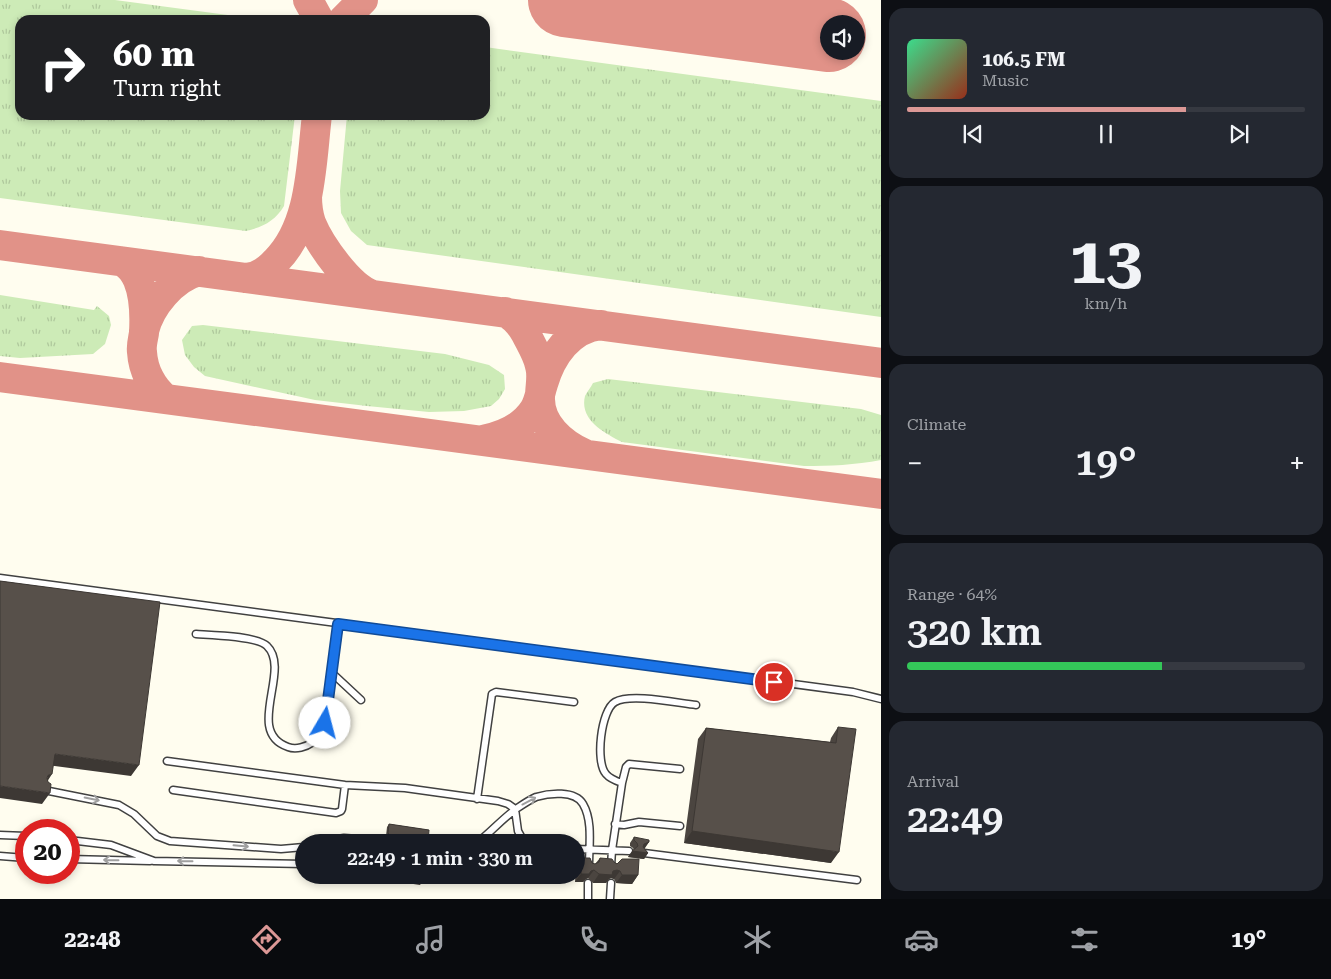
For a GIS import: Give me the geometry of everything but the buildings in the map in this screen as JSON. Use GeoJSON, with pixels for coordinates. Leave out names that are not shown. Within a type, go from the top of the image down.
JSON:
{"type":"FeatureCollection","features":[{"type":"Feature","properties":{"kind":"lane"},"geometry":{"type":"LineString","coordinates":[[0,578],[853,692],[881,699]]}},
{"type":"Feature","properties":{"kind":"lane"},"geometry":{"type":"LineString","coordinates":[[196,634],[251,639],[263,642],[268,646],[275,659],[268,712],[269,726],[272,735],[287,747],[296,748],[305,747],[314,742],[321,733],[325,723],[338,624]]}},
{"type":"Feature","properties":{"kind":"lane"},"geometry":{"type":"LineString","coordinates":[[332,673],[361,700]]}},
{"type":"Feature","properties":{"kind":"lane"},"geometry":{"type":"LineString","coordinates":[[477,799],[492,694],[496,692],[574,702]]}},
{"type":"Feature","properties":{"kind":"lane"},"geometry":{"type":"LineString","coordinates":[[622,783],[610,778],[600,761],[605,717],[608,708],[615,702],[636,698],[696,705]]}},
{"type":"Feature","properties":{"kind":"lane"},"geometry":{"type":"LineString","coordinates":[[167,761],[345,785],[404,788],[508,804],[515,809],[520,834]]}},
{"type":"Feature","properties":{"kind":"lane"},"geometry":{"type":"LineString","coordinates":[[611,867],[615,824],[626,767],[629,764],[680,769]]}},
{"type":"Feature","properties":{"kind":"lane"},"geometry":{"type":"LineString","coordinates":[[173,790],[336,813],[342,809],[345,785]]}},
{"type":"Feature","properties":{"kind":"lane"},"geometry":{"type":"LineString","coordinates":[[44,790],[118,805],[134,814],[157,836],[170,841],[281,849],[295,848]]}},
{"type":"Feature","properties":{"kind":"lane"},"geometry":{"type":"LineString","coordinates":[[487,834],[515,809],[535,797],[549,794],[564,794],[576,798],[583,803],[589,822],[589,866]]}},
{"type":"Feature","properties":{"kind":"lane"},"geometry":{"type":"LineString","coordinates":[[615,824],[624,825],[640,822],[680,826]]}},
{"type":"Feature","properties":{"kind":"lane"},"geometry":{"type":"LineString","coordinates":[[0,835],[15,836]]}},
{"type":"Feature","properties":{"kind":"lane"},"geometry":{"type":"LineString","coordinates":[[80,841],[111,845],[154,861]]}},
{"type":"Feature","properties":{"kind":"lane"},"geometry":{"type":"LineString","coordinates":[[585,849],[629,851]]}},
{"type":"Feature","properties":{"kind":"lane"},"geometry":{"type":"LineString","coordinates":[[644,853],[857,880]]}},
{"type":"Feature","properties":{"kind":"lane"},"geometry":{"type":"LineString","coordinates":[[0,856],[15,857]]}},
{"type":"Feature","properties":{"kind":"lane"},"geometry":{"type":"LineString","coordinates":[[80,859],[295,864]]}},
{"type":"Feature","properties":{"kind":"lane"},"geometry":{"type":"LineString","coordinates":[[588,883],[588,899]]}},
{"type":"Feature","properties":{"kind":"lane"},"geometry":{"type":"LineString","coordinates":[[610,899],[611,883]]}},
{"type":"Feature","properties":{"kind":"green space"},"geometry":{"type":"Polygon","coordinates":[[[0,0],[115,0],[228,15],[15,15],[15,120],[294,120],[284,206],[277,216],[258,228],[246,231],[0,198],[0,0]]]}},
{"type":"Feature","properties":{"kind":"green space"},"geometry":{"type":"Polygon","coordinates":[[[490,48],[881,101],[881,317],[367,245],[351,231],[341,213],[340,191],[347,120],[490,120],[490,48]]]}},
{"type":"Feature","properties":{"kind":"green space"},"geometry":{"type":"Polygon","coordinates":[[[0,295],[94,310],[97,306],[109,316],[111,325],[105,344],[93,354],[20,358],[0,356],[0,295]]]}},
{"type":"Feature","properties":{"kind":"green space"},"geometry":{"type":"Polygon","coordinates":[[[203,325],[445,354],[489,365],[504,375],[505,389],[499,399],[491,406],[464,411],[429,412],[315,400],[205,376],[194,367],[185,355],[182,340],[192,326],[203,325]]]}},
{"type":"Feature","properties":{"kind":"green space"},"geometry":{"type":"Polygon","coordinates":[[[608,379],[861,409],[881,415],[881,460],[842,465],[804,466],[622,442],[595,425],[586,412],[584,404],[585,396],[593,383],[608,379]]]}},
{"type":"Feature","properties":{"kind":"taxiway"},"geometry":{"type":"LineString","coordinates":[[308,0],[316,15]]}},
{"type":"Feature","properties":{"kind":"taxiway"},"geometry":{"type":"LineString","coordinates":[[348,15],[363,0]]}},
{"type":"Feature","properties":{"kind":"taxiway"},"geometry":{"type":"LineString","coordinates":[[246,278],[259,275],[270,267],[288,246],[297,230],[308,193],[316,120]]}},
{"type":"Feature","properties":{"kind":"taxiway"},"geometry":{"type":"LineString","coordinates":[[307,196],[311,223],[321,243],[346,275],[364,291],[373,295]]}},
{"type":"Feature","properties":{"kind":"taxiway"},"geometry":{"type":"LineString","coordinates":[[0,245],[881,363]]}},
{"type":"Feature","properties":{"kind":"taxiway"},"geometry":{"type":"LineString","coordinates":[[120,261],[131,268],[140,286],[144,313],[142,347],[144,365],[149,378],[166,399]]}},
{"type":"Feature","properties":{"kind":"taxiway"},"geometry":{"type":"LineString","coordinates":[[144,331],[151,312],[164,294],[180,280],[199,271]]}},
{"type":"Feature","properties":{"kind":"taxiway"},"geometry":{"type":"LineString","coordinates":[[505,312],[522,327],[538,358],[541,370],[540,397],[543,416],[560,439],[585,454]]}},
{"type":"Feature","properties":{"kind":"taxiway"},"geometry":{"type":"LineString","coordinates":[[483,440],[505,433],[524,421],[536,407],[551,363],[563,345],[580,332],[590,327],[601,325]]}},
{"type":"Feature","properties":{"kind":"taxiway"},"geometry":{"type":"LineString","coordinates":[[0,377],[881,494]]}},
{"type":"Feature","properties":{"kind":"runway"},"geometry":{"type":"LineString","coordinates":[[565,0],[820,34]]}},
{"type":"Feature","properties":{"kind":"route"},"geometry":{"type":"LineString","coordinates":[[325,723],[338,624],[774,682]]}}]}
